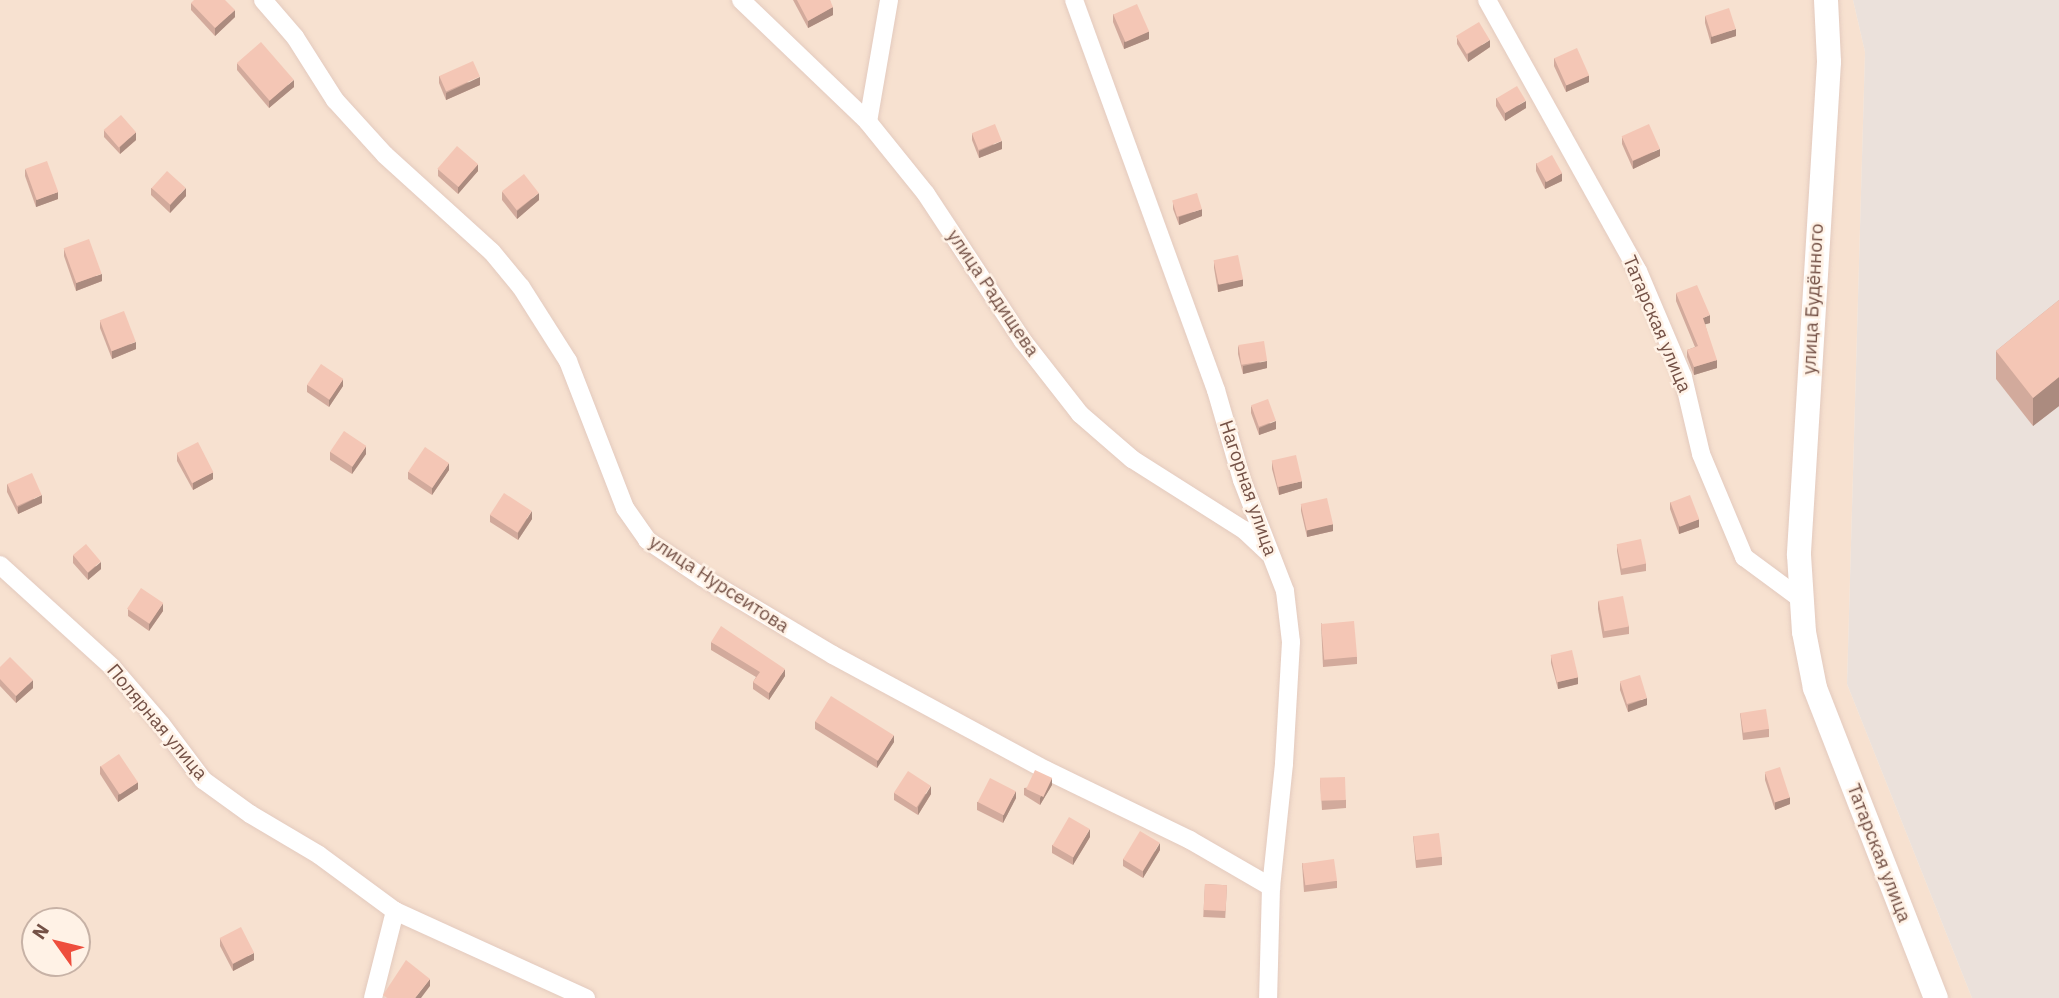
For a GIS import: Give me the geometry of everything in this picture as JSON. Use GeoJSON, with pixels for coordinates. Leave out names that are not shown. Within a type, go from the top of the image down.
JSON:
{"type":"FeatureCollection","features":[{"type":"Feature","properties":{"kind":"street","name":"улица Нурсеитова"},"geometry":{"type":"LineString","coordinates":[[263,0],[295,37],[335,100],[385,155],[492,252],[521,287],[568,361],[625,508],[647,540],[702,577],[832,655],[1046,770],[1190,840],[1271,887]]}},
{"type":"Feature","properties":{"kind":"street","name":"улица Радищева"},"geometry":{"type":"LineString","coordinates":[[741,0],[868,122],[926,194],[1023,341],[1080,414],[1132,459],[1244,530],[1271,555]]}},
{"type":"Feature","properties":{"kind":"street"},"geometry":{"type":"LineString","coordinates":[[868,122],[889,0]]}},
{"type":"Feature","properties":{"kind":"street","name":"Нагорная улица"},"geometry":{"type":"LineString","coordinates":[[1074,0],[1216,390],[1242,480],[1285,591],[1291,642],[1284,764],[1271,887],[1268,998]]}},
{"type":"Feature","properties":{"kind":"street","name":"Татарская улица"},"geometry":{"type":"LineString","coordinates":[[1487,0],[1638,271],[1683,377],[1701,454],[1744,556],[1801,599],[1815,688],[1936,998]]}},
{"type":"Feature","properties":{"kind":"street","name":"улица Будённого"},"geometry":{"type":"LineString","coordinates":[[1801,599],[1799,555],[1803,457],[1829,62],[1826,0]]}},
{"type":"Feature","properties":{"kind":"street","name":"Полярная улица"},"geometry":{"type":"LineString","coordinates":[[0,565],[112,667],[204,780],[250,814],[319,856],[395,911],[586,998]]}},
{"type":"Feature","properties":{"kind":"street"},"geometry":{"type":"LineString","coordinates":[[373,998],[395,911]]}},
{"type":"Feature","properties":{"kind":"shaded area"},"geometry":{"type":"Polygon","coordinates":[[[0,0],[1853,0],[1865,52],[1847,684],[1972,998],[0,998],[0,0]]]}},
{"type":"Feature","properties":{"kind":"shaded area"},"geometry":{"type":"Polygon","coordinates":[[[1853,0],[2059,0],[2059,998],[1972,998],[1847,684],[1865,52],[1853,0]]]}},
{"type":"Feature","properties":{"kind":"building"},"geometry":{"type":"Polygon","coordinates":[[[194,0],[225,0],[235,10],[215,28],[191,3],[194,0]]]}},
{"type":"Feature","properties":{"kind":"building"},"geometry":{"type":"Polygon","coordinates":[[[797,0],[830,0],[833,7],[808,21],[797,0]]]}},
{"type":"Feature","properties":{"kind":"building"},"geometry":{"type":"Polygon","coordinates":[[[1137,4],[1149,31],[1125,42],[1113,15],[1137,4]]]}},
{"type":"Feature","properties":{"kind":"building"},"geometry":{"type":"Polygon","coordinates":[[[1729,8],[1736,29],[1712,37],[1705,16],[1729,8]]]}},
{"type":"Feature","properties":{"kind":"building"},"geometry":{"type":"Polygon","coordinates":[[[1479,22],[1490,40],[1467,54],[1456,36],[1479,22]]]}},
{"type":"Feature","properties":{"kind":"building"},"geometry":{"type":"Polygon","coordinates":[[[261,42],[294,80],[270,101],[237,63],[261,42]]]}},
{"type":"Feature","properties":{"kind":"building"},"geometry":{"type":"Polygon","coordinates":[[[1577,48],[1589,75],[1566,86],[1554,58],[1577,48]]]}},
{"type":"Feature","properties":{"kind":"building"},"geometry":{"type":"Polygon","coordinates":[[[473,61],[480,77],[446,92],[439,76],[473,61]]]}},
{"type":"Feature","properties":{"kind":"building"},"geometry":{"type":"Polygon","coordinates":[[[1517,86],[1526,101],[1505,113],[1496,98],[1517,86]]]}},
{"type":"Feature","properties":{"kind":"building"},"geometry":{"type":"Polygon","coordinates":[[[121,115],[136,132],[119,147],[104,130],[121,115]]]}},
{"type":"Feature","properties":{"kind":"building"},"geometry":{"type":"Polygon","coordinates":[[[995,124],[1002,141],[979,150],[972,133],[995,124]]]}},
{"type":"Feature","properties":{"kind":"building"},"geometry":{"type":"Polygon","coordinates":[[[1649,124],[1660,149],[1633,161],[1622,136],[1649,124]]]}},
{"type":"Feature","properties":{"kind":"building"},"geometry":{"type":"Polygon","coordinates":[[[457,146],[478,164],[458,187],[437,169],[457,146]]]}},
{"type":"Feature","properties":{"kind":"building"},"geometry":{"type":"Polygon","coordinates":[[[1552,155],[1562,173],[1546,182],[1536,164],[1552,155]]]}},
{"type":"Feature","properties":{"kind":"building"},"geometry":{"type":"Polygon","coordinates":[[[47,161],[58,192],[37,200],[25,169],[47,161]]]}},
{"type":"Feature","properties":{"kind":"building"},"geometry":{"type":"Polygon","coordinates":[[[167,171],[186,188],[170,205],[152,188],[167,171]]]}},
{"type":"Feature","properties":{"kind":"building"},"geometry":{"type":"Polygon","coordinates":[[[524,174],[539,193],[517,210],[502,191],[524,174]]]}},
{"type":"Feature","properties":{"kind":"building"},"geometry":{"type":"Polygon","coordinates":[[[1197,193],[1202,209],[1177,217],[1172,201],[1197,193]]]}},
{"type":"Feature","properties":{"kind":"building"},"geometry":{"type":"Polygon","coordinates":[[[89,239],[102,274],[76,283],[64,248],[89,239]]]}},
{"type":"Feature","properties":{"kind":"building"},"geometry":{"type":"Polygon","coordinates":[[[1238,255],[1243,279],[1219,285],[1214,260],[1238,255]]]}},
{"type":"Feature","properties":{"kind":"building"},"geometry":{"type":"Polygon","coordinates":[[[1697,285],[1710,315],[1703,318],[1717,360],[1694,367],[1687,350],[1698,346],[1676,293],[1697,285]]]}},
{"type":"Feature","properties":{"kind":"building"},"geometry":{"type":"Polygon","coordinates":[[[2059,300],[2059,377],[2033,398],[1996,351],[2059,300]]]}},
{"type":"Feature","properties":{"kind":"building"},"geometry":{"type":"Polygon","coordinates":[[[124,311],[136,342],[112,351],[100,320],[124,311]]]}},
{"type":"Feature","properties":{"kind":"building"},"geometry":{"type":"Polygon","coordinates":[[[1264,341],[1267,361],[1241,365],[1238,345],[1264,341]]]}},
{"type":"Feature","properties":{"kind":"building"},"geometry":{"type":"Polygon","coordinates":[[[321,364],[343,379],[329,400],[307,385],[321,364]]]}},
{"type":"Feature","properties":{"kind":"building"},"geometry":{"type":"Polygon","coordinates":[[[1268,399],[1276,421],[1259,427],[1251,405],[1268,399]]]}},
{"type":"Feature","properties":{"kind":"building"},"geometry":{"type":"Polygon","coordinates":[[[344,431],[366,446],[352,467],[330,452],[344,431]]]}},
{"type":"Feature","properties":{"kind":"building"},"geometry":{"type":"Polygon","coordinates":[[[198,442],[213,472],[192,483],[177,453],[198,442]]]}},
{"type":"Feature","properties":{"kind":"building"},"geometry":{"type":"Polygon","coordinates":[[[425,447],[449,463],[432,488],[408,472],[425,447]]]}},
{"type":"Feature","properties":{"kind":"building"},"geometry":{"type":"Polygon","coordinates":[[[1296,455],[1302,481],[1278,487],[1272,461],[1296,455]]]}},
{"type":"Feature","properties":{"kind":"building"},"geometry":{"type":"Polygon","coordinates":[[[32,473],[42,495],[17,506],[7,484],[32,473]]]}},
{"type":"Feature","properties":{"kind":"building"},"geometry":{"type":"Polygon","coordinates":[[[504,493],[532,511],[518,533],[490,515],[504,493]]]}},
{"type":"Feature","properties":{"kind":"building"},"geometry":{"type":"Polygon","coordinates":[[[1690,495],[1699,519],[1680,527],[1670,503],[1690,495]]]}},
{"type":"Feature","properties":{"kind":"building"},"geometry":{"type":"Polygon","coordinates":[[[1327,498],[1333,524],[1307,530],[1301,504],[1327,498]]]}},
{"type":"Feature","properties":{"kind":"building"},"geometry":{"type":"Polygon","coordinates":[[[1641,539],[1646,563],[1622,569],[1617,544],[1641,539]]]}},
{"type":"Feature","properties":{"kind":"building"},"geometry":{"type":"Polygon","coordinates":[[[86,544],[101,562],[88,573],[73,555],[86,544]]]}},
{"type":"Feature","properties":{"kind":"building"},"geometry":{"type":"Polygon","coordinates":[[[141,588],[163,603],[149,624],[127,609],[141,588]]]}},
{"type":"Feature","properties":{"kind":"building"},"geometry":{"type":"Polygon","coordinates":[[[1623,596],[1629,626],[1604,631],[1598,601],[1623,596]]]}},
{"type":"Feature","properties":{"kind":"building"},"geometry":{"type":"Polygon","coordinates":[[[1354,621],[1357,657],[1324,660],[1321,624],[1354,621]]]}},
{"type":"Feature","properties":{"kind":"building"},"geometry":{"type":"Polygon","coordinates":[[[721,626],[785,669],[769,693],[753,682],[760,672],[711,642],[721,626]]]}},
{"type":"Feature","properties":{"kind":"building"},"geometry":{"type":"Polygon","coordinates":[[[1572,650],[1578,677],[1557,682],[1551,655],[1572,650]]]}},
{"type":"Feature","properties":{"kind":"building"},"geometry":{"type":"Polygon","coordinates":[[[10,657],[33,680],[16,696],[0,679],[0,667],[10,657]]]}},
{"type":"Feature","properties":{"kind":"building"},"geometry":{"type":"Polygon","coordinates":[[[1640,675],[1647,698],[1627,704],[1620,681],[1640,675]]]}},
{"type":"Feature","properties":{"kind":"building"},"geometry":{"type":"Polygon","coordinates":[[[831,696],[894,735],[878,761],[815,721],[831,696]]]}},
{"type":"Feature","properties":{"kind":"building"},"geometry":{"type":"Polygon","coordinates":[[[1766,709],[1769,729],[1743,733],[1740,713],[1766,709]]]}},
{"type":"Feature","properties":{"kind":"building"},"geometry":{"type":"Polygon","coordinates":[[[119,754],[138,782],[120,794],[101,766],[119,754]]]}},
{"type":"Feature","properties":{"kind":"building"},"geometry":{"type":"Polygon","coordinates":[[[1780,767],[1790,797],[1775,802],[1765,772],[1780,767]]]}},
{"type":"Feature","properties":{"kind":"building"},"geometry":{"type":"Polygon","coordinates":[[[1035,770],[1052,778],[1043,797],[1026,789],[1035,770]]]}},
{"type":"Feature","properties":{"kind":"building"},"geometry":{"type":"Polygon","coordinates":[[[908,771],[931,786],[916,808],[894,793],[908,771]]]}},
{"type":"Feature","properties":{"kind":"building"},"geometry":{"type":"Polygon","coordinates":[[[1345,777],[1346,800],[1321,801],[1320,778],[1345,777]]]}},
{"type":"Feature","properties":{"kind":"building"},"geometry":{"type":"Polygon","coordinates":[[[990,778],[1016,791],[1004,815],[978,802],[990,778]]]}},
{"type":"Feature","properties":{"kind":"building"},"geometry":{"type":"Polygon","coordinates":[[[1069,817],[1090,829],[1073,858],[1052,846],[1069,817]]]}},
{"type":"Feature","properties":{"kind":"building"},"geometry":{"type":"Polygon","coordinates":[[[1140,831],[1160,843],[1143,871],[1123,859],[1140,831]]]}},
{"type":"Feature","properties":{"kind":"building"},"geometry":{"type":"Polygon","coordinates":[[[1439,833],[1442,857],[1416,860],[1413,836],[1439,833]]]}},
{"type":"Feature","properties":{"kind":"building"},"geometry":{"type":"Polygon","coordinates":[[[1334,859],[1337,881],[1305,885],[1302,863],[1334,859]]]}},
{"type":"Feature","properties":{"kind":"building"},"geometry":{"type":"Polygon","coordinates":[[[1205,884],[1227,885],[1226,911],[1204,910],[1205,884]]]}},
{"type":"Feature","properties":{"kind":"building"},"geometry":{"type":"Polygon","coordinates":[[[241,927],[254,953],[233,964],[220,938],[241,927]]]}},
{"type":"Feature","properties":{"kind":"building"},"geometry":{"type":"Polygon","coordinates":[[[406,960],[430,979],[415,998],[387,998],[383,995],[406,960]]]}}]}
